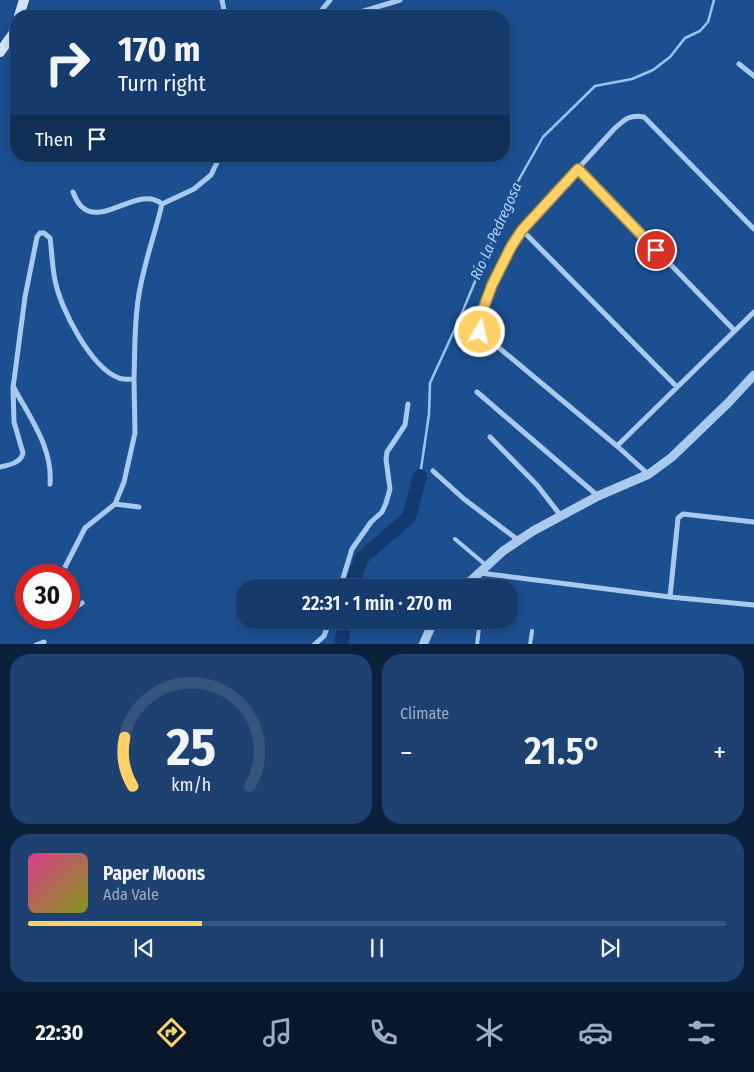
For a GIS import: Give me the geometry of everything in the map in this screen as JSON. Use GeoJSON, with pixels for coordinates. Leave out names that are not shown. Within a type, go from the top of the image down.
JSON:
{"type":"FeatureCollection","features":[{"type":"Feature","properties":{"kind":"main road"},"geometry":{"type":"LineString","coordinates":[[0,52],[10,38]]}},
{"type":"Feature","properties":{"kind":"street"},"geometry":{"type":"LineString","coordinates":[[328,2],[335,0]]}},
{"type":"Feature","properties":{"kind":"street"},"geometry":{"type":"LineString","coordinates":[[367,10],[400,0]]}},
{"type":"Feature","properties":{"kind":"street"},"geometry":{"type":"LineString","coordinates":[[739,64],[754,76]]}},
{"type":"Feature","properties":{"kind":"street"},"geometry":{"type":"LineString","coordinates":[[648,474],[480,332],[478,323],[492,285],[511,247],[522,230],[615,128],[634,115],[644,117],[754,229]]}},
{"type":"Feature","properties":{"kind":"street"},"geometry":{"type":"LineString","coordinates":[[66,564],[85,528],[115,504],[124,482],[135,433],[135,327],[138,295],[162,204],[194,189],[211,174],[217,162]]}},
{"type":"Feature","properties":{"kind":"street"},"geometry":{"type":"LineString","coordinates":[[578,169],[734,330]]}},
{"type":"Feature","properties":{"kind":"street"},"geometry":{"type":"LineString","coordinates":[[73,192],[79,204],[85,210],[93,213],[147,198],[157,199],[162,204]]}},
{"type":"Feature","properties":{"kind":"street"},"geometry":{"type":"LineString","coordinates":[[522,230],[677,387]]}},
{"type":"Feature","properties":{"kind":"street"},"geometry":{"type":"LineString","coordinates":[[0,467],[16,462],[22,457],[23,452],[14,422],[13,388],[33,251],[40,233],[44,233],[50,238],[55,281],[63,305],[92,356],[101,367],[119,378],[134,379]]}},
{"type":"Feature","properties":{"kind":"street"},"geometry":{"type":"LineString","coordinates":[[617,446],[754,312]]}},
{"type":"Feature","properties":{"kind":"street"},"geometry":{"type":"LineString","coordinates":[[472,579],[518,540],[598,496],[648,474],[672,458],[754,375]]}},
{"type":"Feature","properties":{"kind":"street"},"geometry":{"type":"LineString","coordinates":[[13,388],[31,418],[44,446],[50,464],[50,484]]}},
{"type":"Feature","properties":{"kind":"street"},"geometry":{"type":"LineString","coordinates":[[477,392],[598,496]]}},
{"type":"Feature","properties":{"kind":"street"},"geometry":{"type":"LineString","coordinates":[[343,579],[352,548],[382,512],[386,503],[390,489],[386,459],[387,452],[405,424],[408,404]]}},
{"type":"Feature","properties":{"kind":"street"},"geometry":{"type":"LineString","coordinates":[[490,437],[538,485],[561,516]]}},
{"type":"Feature","properties":{"kind":"street"},"geometry":{"type":"LineString","coordinates":[[433,471],[464,499],[518,540]]}},
{"type":"Feature","properties":{"kind":"street"},"geometry":{"type":"LineString","coordinates":[[115,504],[139,507]]}},
{"type":"Feature","properties":{"kind":"street"},"geometry":{"type":"LineString","coordinates":[[670,597],[678,518],[683,514],[754,522]]}},
{"type":"Feature","properties":{"kind":"street"},"geometry":{"type":"LineString","coordinates":[[480,572],[754,606]]}},
{"type":"Feature","properties":{"kind":"street"},"geometry":{"type":"LineString","coordinates":[[314,644],[322,640],[327,629]]}},
{"type":"Feature","properties":{"kind":"street"},"geometry":{"type":"LineString","coordinates":[[423,644],[430,629]]}},
{"type":"Feature","properties":{"kind":"street"},"geometry":{"type":"LineString","coordinates":[[36,644],[44,642]]}},
{"type":"Feature","properties":{"kind":"lane"},"geometry":{"type":"LineString","coordinates":[[456,539],[487,566]]}},
{"type":"Feature","properties":{"kind":"lane"},"geometry":{"type":"LineString","coordinates":[[478,644],[479,629]]}},
{"type":"Feature","properties":{"kind":"lane"},"geometry":{"type":"LineString","coordinates":[[530,644],[532,631]]}},
{"type":"Feature","properties":{"kind":"waterway","name":"Río La Pedregosa"},"geometry":{"type":"LineString","coordinates":[[420,476],[429,414],[430,383],[459,320],[513,190],[543,137],[595,86],[632,79],[653,70],[670,57],[685,38],[700,31],[708,22],[714,0]]}},
{"type":"Feature","properties":{"kind":"waterway","name":"Río La Pedregosa"},"geometry":{"type":"LineString","coordinates":[[354,579],[362,558],[409,517],[420,476]]}},
{"type":"Feature","properties":{"kind":"waterway","name":"Río La Pedregosa"},"geometry":{"type":"LineString","coordinates":[[341,644],[344,629]]}},
{"type":"Feature","properties":{"kind":"route"},"geometry":{"type":"LineString","coordinates":[[480,332],[478,323],[492,285],[511,247],[522,230],[578,169],[656,250]]}}]}
